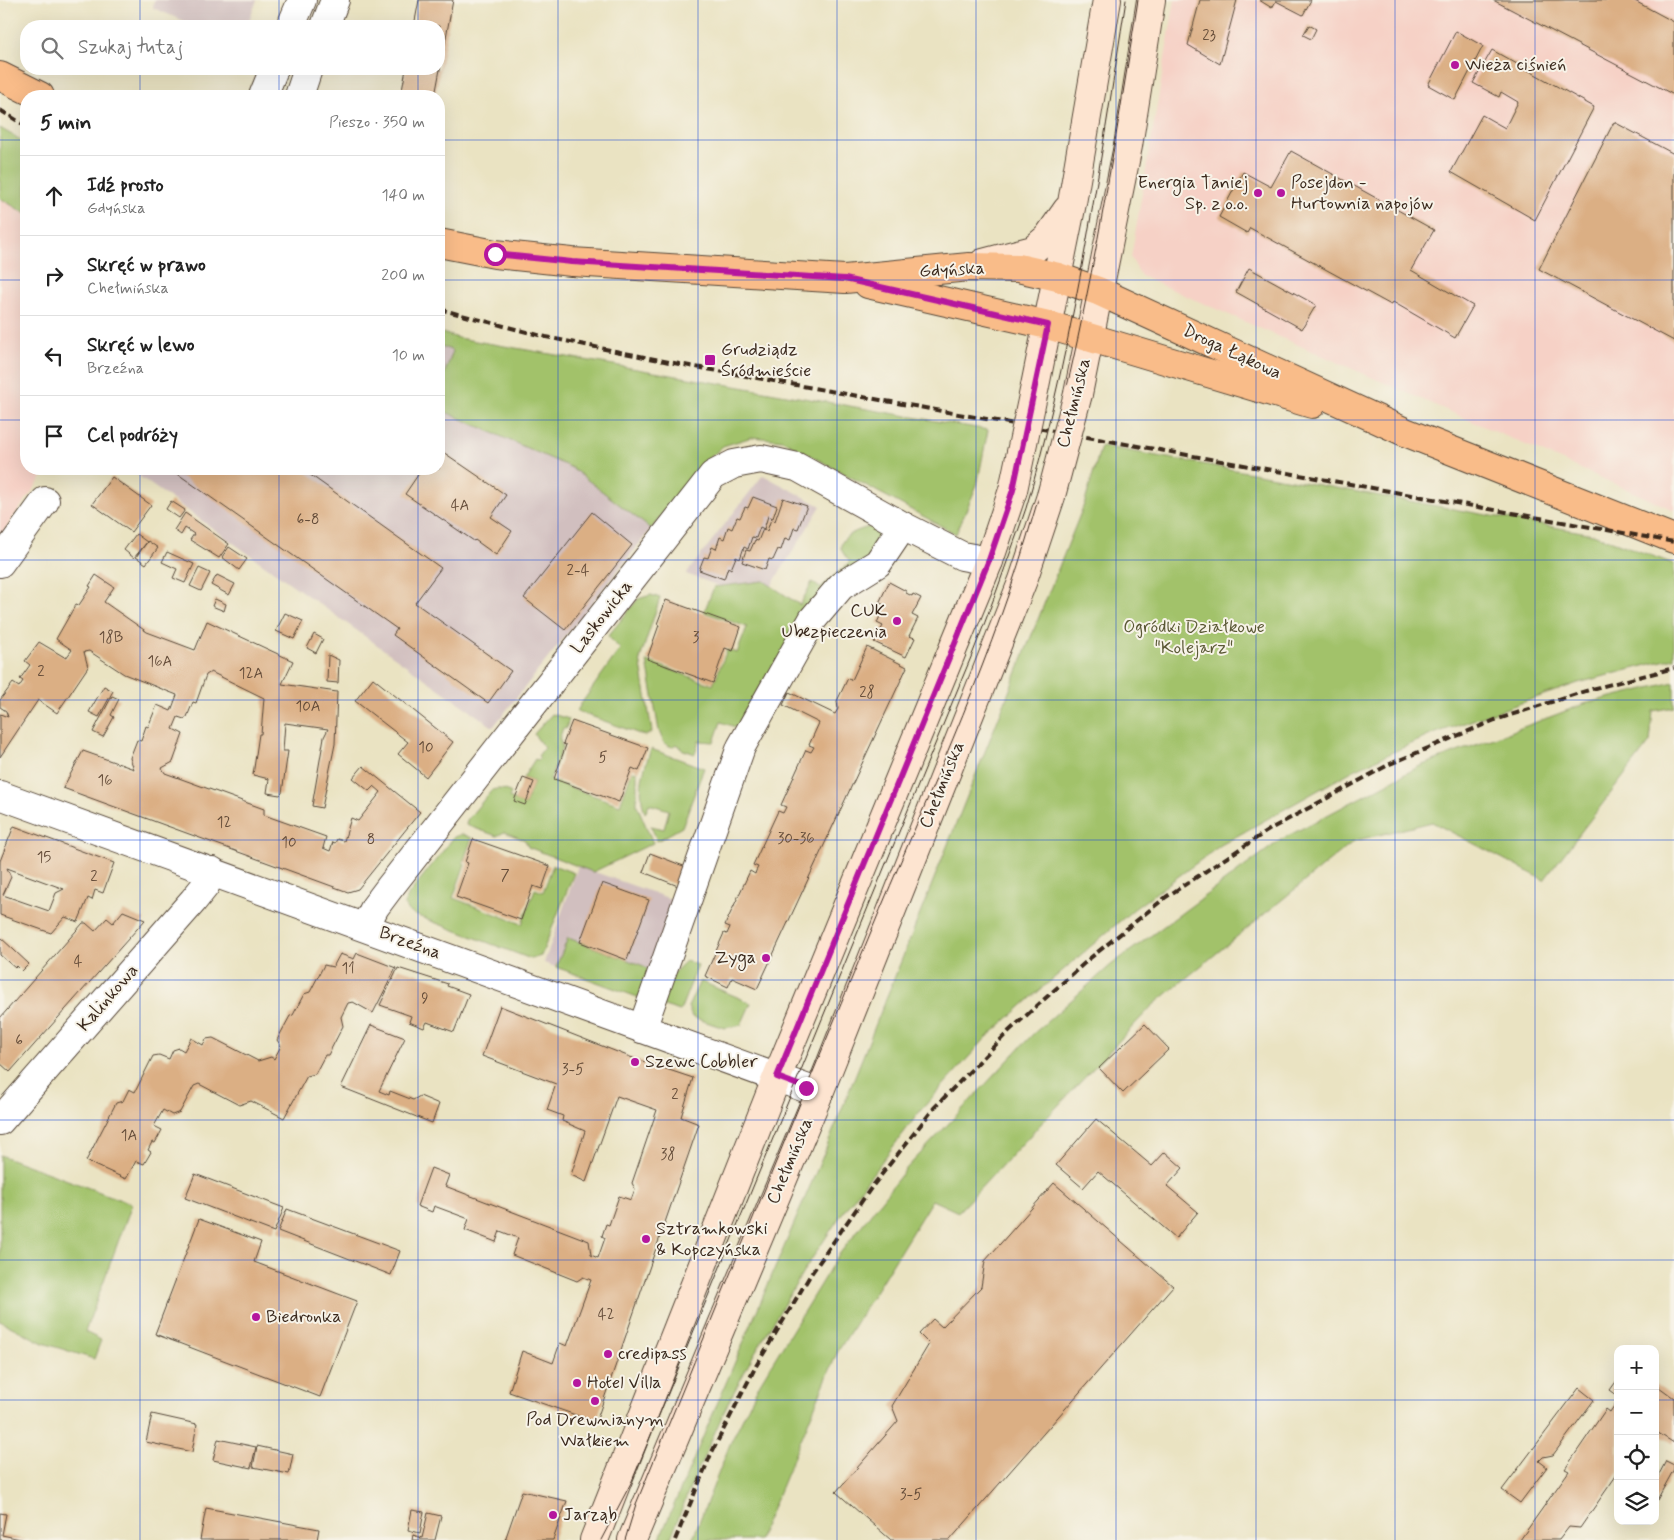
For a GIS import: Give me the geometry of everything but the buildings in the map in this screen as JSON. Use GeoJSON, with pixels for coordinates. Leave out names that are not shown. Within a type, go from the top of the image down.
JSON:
{"type":"FeatureCollection","features":[{"type":"Feature","properties":{"kind":"main road"},"geometry":{"type":"LineString","coordinates":[[594,1540],[777,1077],[989,560],[1013,490],[1058,277],[1107,0]]}},
{"type":"Feature","properties":{"kind":"main road","name":"Chełmińska"},"geometry":{"type":"LineString","coordinates":[[632,1540],[819,1093],[1009,616],[1051,496],[1078,394],[1090,337],[1128,146],[1151,0]]}},
{"type":"Feature","properties":{"kind":"main road"},"geometry":{"type":"LineString","coordinates":[[0,76],[28,90]]}},
{"type":"Feature","properties":{"kind":"main road"},"geometry":{"type":"LineString","coordinates":[[969,266],[1033,250],[1048,237],[1072,202]]}},
{"type":"Feature","properties":{"kind":"main road","name":"Gdyńska"},"geometry":{"type":"LineString","coordinates":[[445,244],[495,254],[572,262],[845,279],[1048,325],[1090,337]]}},
{"type":"Feature","properties":{"kind":"main road","name":"Gdyńska"},"geometry":{"type":"LineString","coordinates":[[845,279],[969,266],[1018,268],[1058,277]]}},
{"type":"Feature","properties":{"kind":"main road","name":"Droga Łąkowa"},"geometry":{"type":"LineString","coordinates":[[1058,277],[1098,291],[1404,432],[1674,539]]}},
{"type":"Feature","properties":{"kind":"main road","name":"Droga Łąkowa"},"geometry":{"type":"LineString","coordinates":[[1090,337],[1404,432]]}},
{"type":"Feature","properties":{"kind":"street"},"geometry":{"type":"LineString","coordinates":[[294,20],[302,0]]}},
{"type":"Feature","properties":{"kind":"street"},"geometry":{"type":"LineString","coordinates":[[327,20],[335,0]]}},
{"type":"Feature","properties":{"kind":"street"},"geometry":{"type":"LineString","coordinates":[[265,90],[272,75]]}},
{"type":"Feature","properties":{"kind":"street"},"geometry":{"type":"LineString","coordinates":[[301,90],[306,75]]}},
{"type":"Feature","properties":{"kind":"street","name":"Laskowicka"},"geometry":{"type":"LineString","coordinates":[[365,927],[375,907],[390,887],[713,475],[734,464],[761,459],[797,467],[903,526],[962,556],[989,560]]}},
{"type":"Feature","properties":{"kind":"street"},"geometry":{"type":"LineString","coordinates":[[0,563],[45,501]]}},
{"type":"Feature","properties":{"kind":"street"},"geometry":{"type":"LineString","coordinates":[[642,1028],[741,747],[813,619],[841,586],[878,563],[903,526]]}},
{"type":"Feature","properties":{"kind":"street","name":"Brzeźna"},"geometry":{"type":"LineString","coordinates":[[0,795],[819,1093]]}},
{"type":"Feature","properties":{"kind":"street","name":"Kalinkowa"},"geometry":{"type":"LineString","coordinates":[[0,1121],[193,901],[205,886],[212,871]]}},
{"type":"Feature","properties":{"kind":"shaded area"},"geometry":{"type":"Polygon","coordinates":[[[154,0],[257,0],[249,20],[182,20],[153,8],[154,0]]]}},
{"type":"Feature","properties":{"kind":"shaded area"},"geometry":{"type":"Polygon","coordinates":[[[1175,0],[1674,0],[1674,510],[1141,276],[1131,258],[1175,0]]]}},
{"type":"Feature","properties":{"kind":"shaded area"},"geometry":{"type":"Polygon","coordinates":[[[0,198],[20,210],[20,475],[44,475],[0,536],[0,198]]]}},
{"type":"Feature","properties":{"kind":"shaded area"},"geometry":{"type":"Polygon","coordinates":[[[445,347],[453,350],[445,372],[445,347]]]}},
{"type":"Feature","properties":{"kind":"shaded area"},"geometry":{"type":"Polygon","coordinates":[[[445,412],[572,468],[651,529],[493,727],[137,475],[445,475],[445,412]]]}},
{"type":"Feature","properties":{"kind":"shaded area"},"geometry":{"type":"Polygon","coordinates":[[[763,475],[821,506],[762,601],[686,574],[763,475]]]}},
{"type":"Feature","properties":{"kind":"shaded area"},"geometry":{"type":"Polygon","coordinates":[[[578,866],[696,908],[660,1003],[544,963],[578,866]]]}},
{"type":"Feature","properties":{"kind":"green space"},"geometry":{"type":"Polygon","coordinates":[[[0,128],[20,140],[20,210],[0,198],[0,128]]]}},
{"type":"Feature","properties":{"kind":"green space"},"geometry":{"type":"Polygon","coordinates":[[[445,334],[458,338],[988,430],[977,485],[956,534],[782,440],[752,437],[723,446],[701,466],[651,529],[572,468],[445,412],[445,372],[453,351],[445,348],[445,334]]]}},
{"type":"Feature","properties":{"kind":"green space","name":"Ogródki Działkowe \"Kolejarz\""},"geometry":{"type":"Polygon","coordinates":[[[1101,446],[1593,534],[1674,564],[1674,658],[1578,683],[1433,734],[1354,770],[1221,845],[1134,909],[1032,997],[985,1039],[921,1110],[841,1215],[807,1266],[754,1354],[727,1405],[690,1488],[670,1540],[659,1540],[825,1151],[1085,502],[1101,446]]]}},
{"type":"Feature","properties":{"kind":"green space"},"geometry":{"type":"Polygon","coordinates":[[[878,525],[883,540],[745,723],[735,727],[721,722],[714,742],[699,741],[695,754],[681,749],[676,744],[672,747],[664,743],[659,731],[647,661],[713,685],[727,650],[737,653],[747,627],[704,612],[714,587],[764,581],[800,605],[812,582],[820,588],[850,562],[841,549],[845,538],[850,534],[878,525]]]}},
{"type":"Feature","properties":{"kind":"green space"},"geometry":{"type":"Polygon","coordinates":[[[651,595],[660,598],[640,659],[652,732],[645,736],[577,711],[620,649],[608,636],[638,599],[651,595]]]}},
{"type":"Feature","properties":{"kind":"green space"},"geometry":{"type":"Polygon","coordinates":[[[1674,682],[1674,707],[1653,711],[1650,742],[1544,880],[1432,822],[1354,841],[1152,1006],[958,1212],[932,1200],[837,1353],[759,1540],[692,1540],[730,1444],[760,1383],[837,1257],[905,1170],[1032,1035],[1111,965],[1282,839],[1420,766],[1587,703],[1674,682]]]}},
{"type":"Feature","properties":{"kind":"green space"},"geometry":{"type":"Polygon","coordinates":[[[552,714],[569,719],[566,729],[563,728],[559,740],[561,745],[563,745],[550,780],[620,805],[632,771],[637,772],[637,805],[653,843],[593,872],[528,847],[525,840],[504,832],[497,836],[466,825],[467,820],[492,790],[507,791],[511,793],[509,798],[525,805],[534,782],[523,778],[535,759],[540,758],[538,756],[544,748],[534,734],[552,714]]]}},
{"type":"Feature","properties":{"kind":"green space"},"geometry":{"type":"Polygon","coordinates":[[[651,749],[704,768],[682,827],[657,841],[651,826],[664,829],[669,810],[649,804],[645,813],[641,788],[643,773],[651,749]]]}},
{"type":"Feature","properties":{"kind":"green space"},"geometry":{"type":"Polygon","coordinates":[[[462,834],[472,838],[453,898],[522,924],[535,889],[543,892],[553,865],[574,873],[541,956],[531,959],[409,912],[404,904],[409,894],[454,837],[462,834]]]}},
{"type":"Feature","properties":{"kind":"green space"},"geometry":{"type":"Polygon","coordinates":[[[568,938],[644,966],[651,977],[640,998],[556,967],[568,938]]]}},
{"type":"Feature","properties":{"kind":"green space"},"geometry":{"type":"Polygon","coordinates":[[[686,961],[698,965],[680,1011],[658,1004],[664,982],[686,961]]]}},
{"type":"Feature","properties":{"kind":"green space"},"geometry":{"type":"Polygon","coordinates":[[[700,981],[751,1003],[741,1025],[724,1028],[692,1017],[688,1007],[700,981]]]}},
{"type":"Feature","properties":{"kind":"green space"},"geometry":{"type":"Polygon","coordinates":[[[0,1155],[132,1204],[85,1332],[101,1340],[94,1359],[43,1343],[0,1321],[0,1155]]]}},
{"type":"Feature","properties":{"kind":"tram line"},"geometry":{"type":"LineString","coordinates":[[601,1540],[632,1481],[972,654],[1023,517],[1047,430],[1074,308],[1086,247],[1126,0]]}},
{"type":"Feature","properties":{"kind":"tram line"},"geometry":{"type":"LineString","coordinates":[[625,1540],[636,1504],[840,1005],[953,739],[1010,590],[1045,474],[1078,340],[1104,204],[1138,0]]}},
{"type":"Feature","properties":{"kind":"railway"},"geometry":{"type":"LineString","coordinates":[[0,110],[20,122]]}},
{"type":"Feature","properties":{"kind":"railway"},"geometry":{"type":"LineString","coordinates":[[445,311],[546,337],[679,364],[1674,542]]}},
{"type":"Feature","properties":{"kind":"railway"},"geometry":{"type":"LineString","coordinates":[[675,1540],[711,1454],[756,1366],[811,1274],[871,1188],[934,1108],[1009,1031],[1089,959],[1166,897],[1272,828],[1390,764],[1495,720],[1592,689],[1674,668]]}},
{"type":"Feature","properties":{"kind":"place","name":"Wieża ciśnień"},"geometry":{"type":"Point","coordinates":[1455,65]}},
{"type":"Feature","properties":{"kind":"place","name":"Energia Taniej Sp. z o.o."},"geometry":{"type":"Point","coordinates":[1258,193]}},
{"type":"Feature","properties":{"kind":"place","name":"Posejdon - Hurtownia napojów"},"geometry":{"type":"Point","coordinates":[1281,193]}},
{"type":"Feature","properties":{"kind":"place","name":"Grudziądz Śródmieście"},"geometry":{"type":"Point","coordinates":[710,360]}},
{"type":"Feature","properties":{"kind":"place","name":"CUK Ubezpieczenia"},"geometry":{"type":"Point","coordinates":[897,621]}},
{"type":"Feature","properties":{"kind":"place","name":"Zyga"},"geometry":{"type":"Point","coordinates":[766,958]}},
{"type":"Feature","properties":{"kind":"place","name":"Szewc Cobbler"},"geometry":{"type":"Point","coordinates":[635,1062]}},
{"type":"Feature","properties":{"kind":"place","name":"Sztramkowski & Kopczyńska"},"geometry":{"type":"Point","coordinates":[646,1239]}},
{"type":"Feature","properties":{"kind":"place","name":"Biedronka"},"geometry":{"type":"Point","coordinates":[256,1317]}},
{"type":"Feature","properties":{"kind":"place","name":"credipass"},"geometry":{"type":"Point","coordinates":[608,1354]}},
{"type":"Feature","properties":{"kind":"place","name":"Hotel Villa"},"geometry":{"type":"Point","coordinates":[577,1383]}},
{"type":"Feature","properties":{"kind":"place","name":"Pod Drewnianym Wałkiem"},"geometry":{"type":"Point","coordinates":[595,1401]}},
{"type":"Feature","properties":{"kind":"place","name":"Jarząb"},"geometry":{"type":"Point","coordinates":[553,1515]}},
{"type":"Feature","properties":{"kind":"route"},"geometry":{"type":"LineString","coordinates":[[495,254],[572,262],[845,279],[1048,325],[1013,490],[989,560],[777,1077],[806,1088]]}}]}
